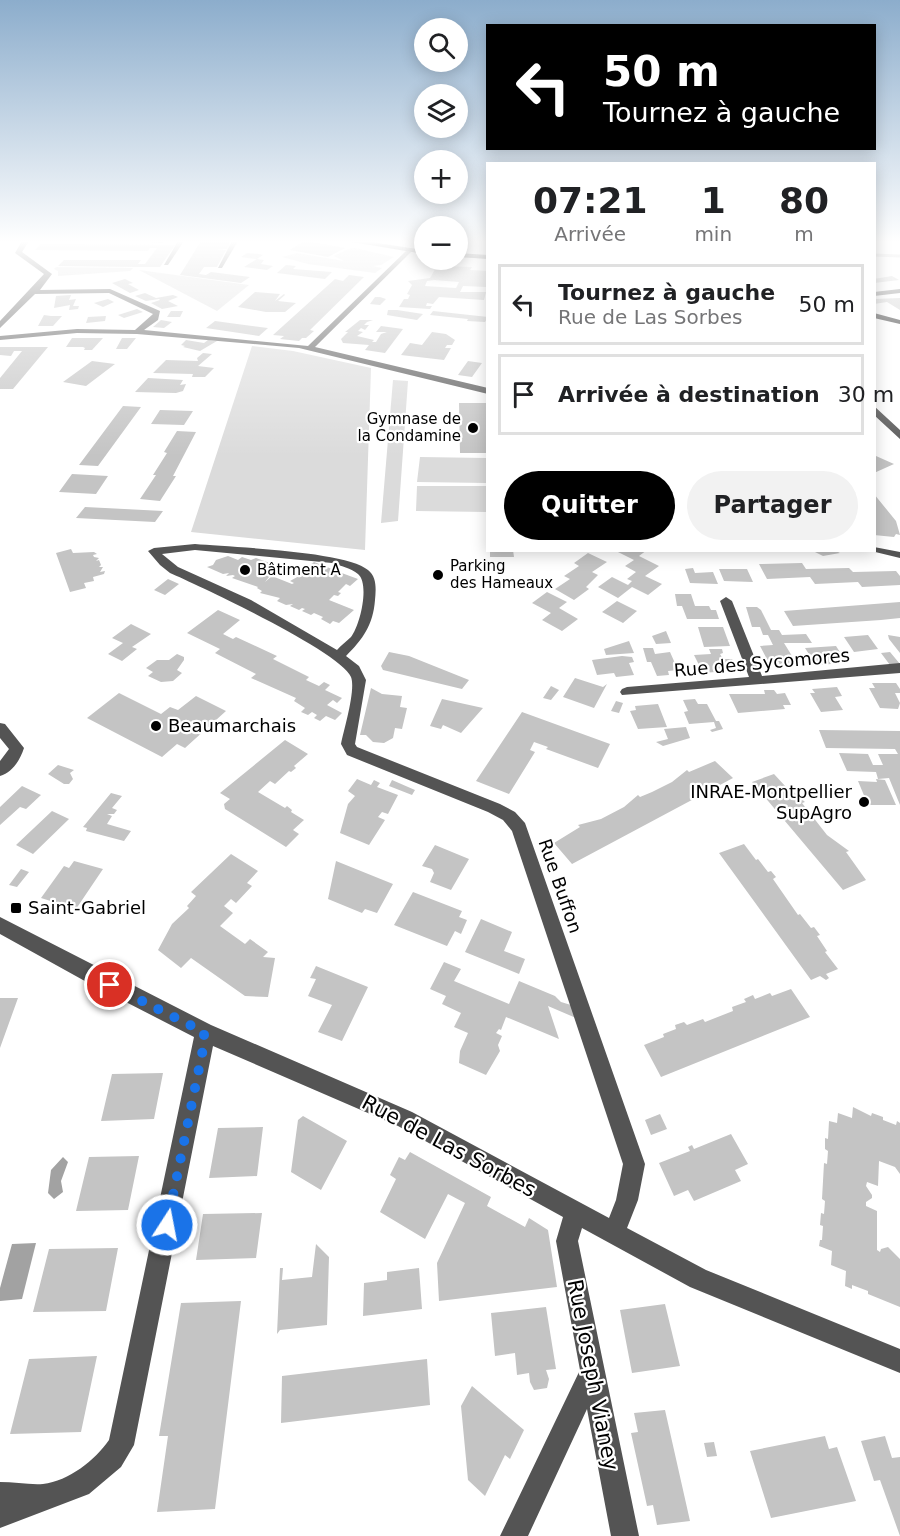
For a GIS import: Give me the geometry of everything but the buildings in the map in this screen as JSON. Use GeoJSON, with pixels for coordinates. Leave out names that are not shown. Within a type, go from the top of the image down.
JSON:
{"type":"FeatureCollection","features":[{"type":"Feature","properties":{"kind":"main road"},"geometry":{"type":"LineString","coordinates":[[876,316],[900,322]]}},
{"type":"Feature","properties":{"kind":"street"},"geometry":{"type":"LineString","coordinates":[[0,326],[13,313]]}},
{"type":"Feature","properties":{"kind":"street"},"geometry":{"type":"LineString","coordinates":[[137,332],[155,318],[156,313]]}},
{"type":"Feature","properties":{"kind":"street"},"geometry":{"type":"LineString","coordinates":[[310,348],[346,313]]}},
{"type":"Feature","properties":{"kind":"street"},"geometry":{"type":"LineString","coordinates":[[0,338],[77,332],[137,332],[310,348],[486,388]]}},
{"type":"Feature","properties":{"kind":"street"},"geometry":{"type":"LineString","coordinates":[[876,411],[900,436]]}},
{"type":"Feature","properties":{"kind":"street"},"geometry":{"type":"LineString","coordinates":[[876,423],[890,425]]}},
{"type":"Feature","properties":{"kind":"street","name":"Rue Buffon"},"geometry":{"type":"LineString","coordinates":[[338,656],[358,637],[368,608],[370,586],[368,579],[365,573],[356,567],[333,560],[195,547],[154,550],[164,563],[174,570],[233,595],[338,656],[354,669],[359,680],[348,744],[352,751],[494,808],[509,816],[519,828],[634,1164],[627,1200],[614,1234]]}},
{"type":"Feature","properties":{"kind":"street"},"geometry":{"type":"LineString","coordinates":[[876,551],[900,555]]}},
{"type":"Feature","properties":{"kind":"street"},"geometry":{"type":"LineString","coordinates":[[726,601],[757,681]]}},
{"type":"Feature","properties":{"kind":"street","name":"Rue des Sycomores"},"geometry":{"type":"LineString","coordinates":[[627,692],[900,668]]}},
{"type":"Feature","properties":{"kind":"street"},"geometry":{"type":"LineString","coordinates":[[0,728],[17,748],[13,758],[0,770]]}},
{"type":"Feature","properties":{"kind":"street","name":"Rue de Las Sorbes"},"geometry":{"type":"LineString","coordinates":[[0,925],[89,974],[204,1032],[405,1119],[575,1214],[698,1279],[900,1361]]}},
{"type":"Feature","properties":{"kind":"street"},"geometry":{"type":"LineString","coordinates":[[0,1515],[45,1496],[80,1485],[112,1458],[125,1434],[204,1044],[204,1032]]}},
{"type":"Feature","properties":{"kind":"street","name":"Rue Joseph Vianey"},"geometry":{"type":"LineString","coordinates":[[575,1214],[567,1241],[625,1536]]}},
{"type":"Feature","properties":{"kind":"street"},"geometry":{"type":"LineString","coordinates":[[514,1536],[593,1370]]}},
{"type":"Feature","properties":{"kind":"street"},"geometry":{"type":"LineString","coordinates":[[0,1495],[45,1496]]}},
{"type":"Feature","properties":{"kind":"shaded area"},"geometry":{"type":"Polygon","coordinates":[[[252,346],[293,351],[371,368],[365,550],[191,532],[252,346]]]}},
{"type":"Feature","properties":{"kind":"shaded area"},"geometry":{"type":"Polygon","coordinates":[[[393,380],[408,381],[398,521],[381,523],[393,380]]]}},
{"type":"Feature","properties":{"kind":"shaded area"},"geometry":{"type":"Polygon","coordinates":[[[420,457],[486,458],[486,483],[417,482],[420,457]]]}},
{"type":"Feature","properties":{"kind":"shaded area"},"geometry":{"type":"Polygon","coordinates":[[[417,486],[486,486],[486,512],[416,511],[417,486]]]}},
{"type":"Feature","properties":{"kind":"shaded area"},"geometry":{"type":"Polygon","coordinates":[[[63,1157],[68,1162],[61,1181],[63,1192],[54,1199],[48,1193],[51,1170],[63,1157]]]}},
{"type":"Feature","properties":{"kind":"shaded area"},"geometry":{"type":"Polygon","coordinates":[[[36,1243],[22,1299],[0,1301],[0,1288],[12,1244],[36,1243]]]}},
{"type":"Feature","properties":{"kind":"place","name":"Gymnase de la Condamine"},"geometry":{"type":"Point","coordinates":[473,428]}},
{"type":"Feature","properties":{"kind":"place","name":"Bâtiment A"},"geometry":{"type":"Point","coordinates":[245,570]}},
{"type":"Feature","properties":{"kind":"place","name":"Parking des Hameaux"},"geometry":{"type":"Point","coordinates":[438,575]}},
{"type":"Feature","properties":{"kind":"place","name":"Beaumarchais"},"geometry":{"type":"Point","coordinates":[156,726]}},
{"type":"Feature","properties":{"kind":"place","name":"INRAE-Montpellier SupAgro"},"geometry":{"type":"Point","coordinates":[864,802]}},
{"type":"Feature","properties":{"kind":"place","name":"Saint-Gabriel"},"geometry":{"type":"Point","coordinates":[16,908]}},
{"type":"Feature","properties":{"kind":"route"},"geometry":{"type":"LineString","coordinates":[[110,985],[204,1032],[204,1044],[167,1225]]}}]}
